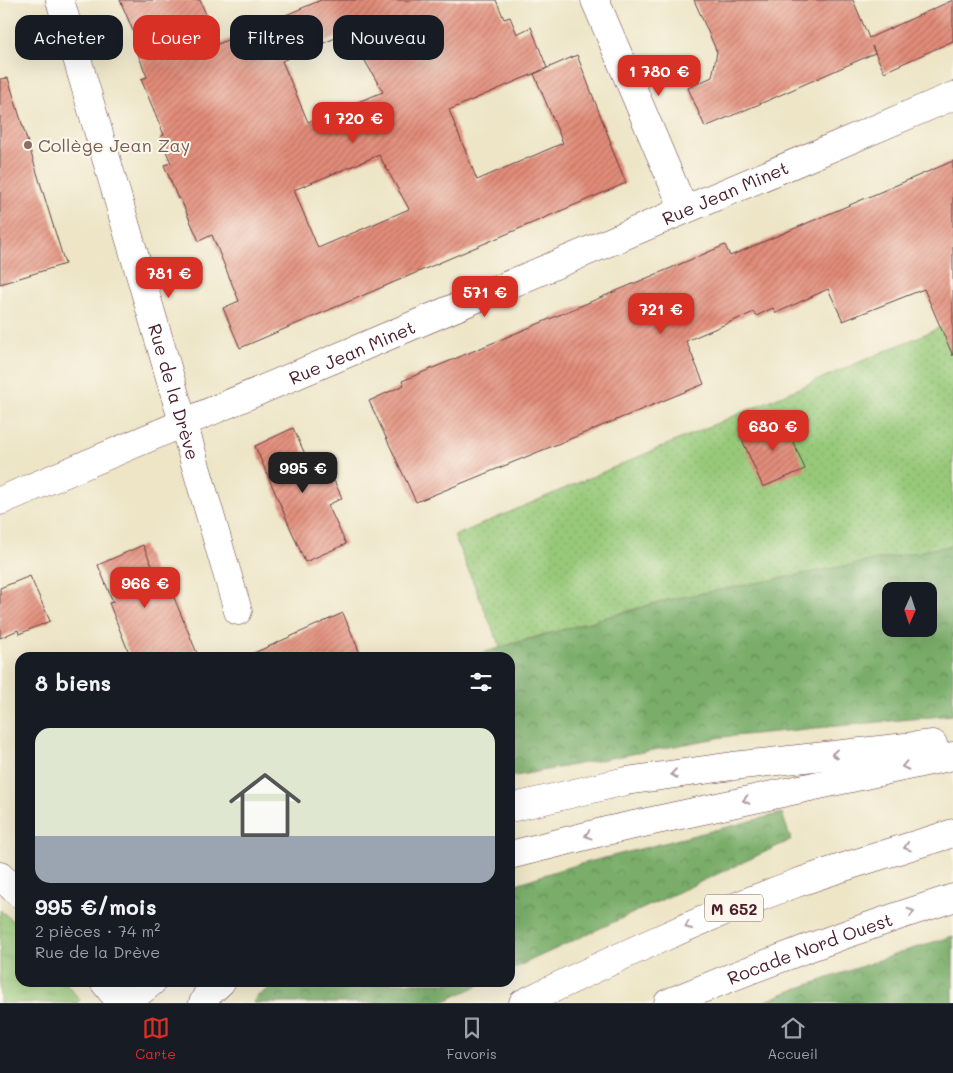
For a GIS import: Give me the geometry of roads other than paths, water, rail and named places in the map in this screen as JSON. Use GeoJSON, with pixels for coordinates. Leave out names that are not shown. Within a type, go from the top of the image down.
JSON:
{"type":"FeatureCollection","features":[{"type":"Feature","properties":{"kind":"main road","name":"Rue de la Drève"},"geometry":{"type":"LineString","coordinates":[[60,0],[238,610]]}},
{"type":"Feature","properties":{"kind":"main road"},"geometry":{"type":"LineString","coordinates":[[596,0],[684,210]]}},
{"type":"Feature","properties":{"kind":"main road","name":"Rue Jean Minet"},"geometry":{"type":"LineString","coordinates":[[0,501],[184,425],[953,96]]}},
{"type":"Feature","properties":{"kind":"main road"},"geometry":{"type":"LineString","coordinates":[[515,807],[626,781],[743,764],[953,742]]}},
{"type":"Feature","properties":{"kind":"main road"},"geometry":{"type":"LineString","coordinates":[[515,854],[606,831],[953,756]]}},
{"type":"Feature","properties":{"kind":"main road","name":"M 652"},"geometry":{"type":"LineString","coordinates":[[523,1003],[696,923],[794,884],[953,833]]}},
{"type":"Feature","properties":{"kind":"main road"},"geometry":{"type":"LineString","coordinates":[[0,876],[15,890]]}},
{"type":"Feature","properties":{"kind":"main road","name":"Rocade Nord Ouest"},"geometry":{"type":"LineString","coordinates":[[668,1003],[775,960],[953,898]]}},
{"type":"Feature","properties":{"kind":"main road"},"geometry":{"type":"LineString","coordinates":[[108,987],[121,1003]]}},
{"type":"Feature","properties":{"kind":"main road"},"geometry":{"type":"LineString","coordinates":[[126,1003],[146,987]]}},
{"type":"Feature","properties":{"kind":"main road"},"geometry":{"type":"LineString","coordinates":[[203,1003],[215,987]]}},
{"type":"Feature","properties":{"kind":"place","name":"Collège Jean Zay"},"geometry":{"type":"Point","coordinates":[28,145]}}]}
